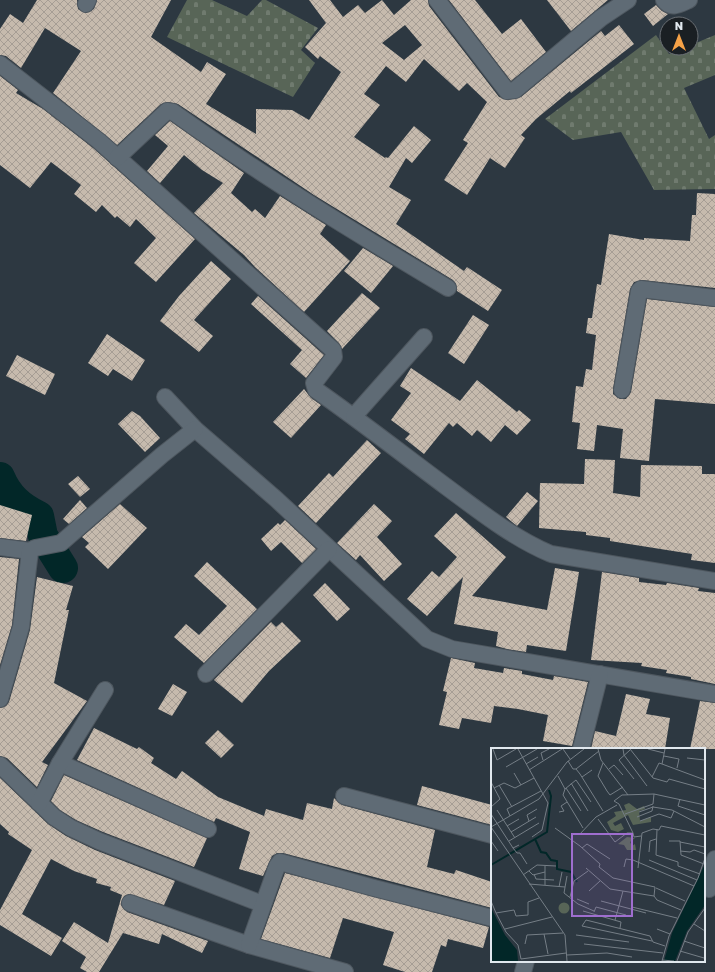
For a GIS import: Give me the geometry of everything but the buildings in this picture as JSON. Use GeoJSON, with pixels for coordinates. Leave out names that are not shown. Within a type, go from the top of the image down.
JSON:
{"type":"FeatureCollection","features":[{"type":"Feature","properties":{"kind":"street"},"geometry":{"type":"LineString","coordinates":[[436,0],[507,91],[515,90],[601,18],[628,0]]}},
{"type":"Feature","properties":{"kind":"street"},"geometry":{"type":"LineString","coordinates":[[664,0],[667,4],[672,6],[677,6],[689,0]]}},
{"type":"Feature","properties":{"kind":"street"},"geometry":{"type":"LineString","coordinates":[[0,64],[98,141],[332,350],[334,357],[316,379],[314,387],[316,390],[354,416],[491,520],[530,544],[551,554],[715,581]]}},
{"type":"Feature","properties":{"kind":"street"},"geometry":{"type":"LineString","coordinates":[[117,158],[167,111],[173,112],[234,156],[329,217],[448,288]]}},
{"type":"Feature","properties":{"kind":"street"},"geometry":{"type":"LineString","coordinates":[[622,390],[639,291],[641,289],[715,298]]}},
{"type":"Feature","properties":{"kind":"street"},"geometry":{"type":"LineString","coordinates":[[354,416],[424,337]]}},
{"type":"Feature","properties":{"kind":"street"},"geometry":{"type":"LineString","coordinates":[[165,397],[195,429],[276,499],[427,639],[452,649],[715,694]]}},
{"type":"Feature","properties":{"kind":"street"},"geometry":{"type":"LineString","coordinates":[[0,547],[33,550],[56,545],[70,537],[162,455],[195,429]]}},
{"type":"Feature","properties":{"kind":"street"},"geometry":{"type":"LineString","coordinates":[[206,674],[329,549]]}},
{"type":"Feature","properties":{"kind":"street"},"geometry":{"type":"LineString","coordinates":[[0,699],[21,627],[33,550]]}},
{"type":"Feature","properties":{"kind":"street"},"geometry":{"type":"LineString","coordinates":[[581,748],[600,674]]}},
{"type":"Feature","properties":{"kind":"street"},"geometry":{"type":"LineString","coordinates":[[39,803],[60,763],[105,690]]}},
{"type":"Feature","properties":{"kind":"street"},"geometry":{"type":"LineString","coordinates":[[60,763],[208,829]]}},
{"type":"Feature","properties":{"kind":"street"},"geometry":{"type":"LineString","coordinates":[[0,765],[54,817],[71,828],[99,841],[262,904]]}},
{"type":"Feature","properties":{"kind":"street"},"geometry":{"type":"LineString","coordinates":[[344,796],[491,835]]}},
{"type":"Feature","properties":{"kind":"street"},"geometry":{"type":"LineString","coordinates":[[709,889],[715,859]]}},
{"type":"Feature","properties":{"kind":"street"},"geometry":{"type":"LineString","coordinates":[[249,945],[262,904],[280,862],[491,918]]}},
{"type":"Feature","properties":{"kind":"street"},"geometry":{"type":"LineString","coordinates":[[130,903],[249,945],[345,972]]}},
{"type":"Feature","properties":{"kind":"street"},"geometry":{"type":"LineString","coordinates":[[523,972],[526,962]]}},
{"type":"Feature","properties":{"kind":"green space"},"geometry":{"type":"Polygon","coordinates":[[[187,0],[212,0],[247,16],[262,0],[266,0],[318,28],[301,50],[315,63],[293,97],[167,37],[187,0]]]}},
{"type":"Feature","properties":{"kind":"green space"},"geometry":{"type":"Polygon","coordinates":[[[656,35],[659,39],[659,56],[699,56],[699,42],[715,35],[715,75],[684,88],[709,139],[715,135],[715,189],[654,190],[621,132],[573,140],[545,119],[656,35]]]}},
{"type":"Feature","properties":{"kind":"waterway"},"geometry":{"type":"LineString","coordinates":[[0,477],[3,484],[15,500],[20,505],[39,516],[43,536],[63,568]]}}]}
